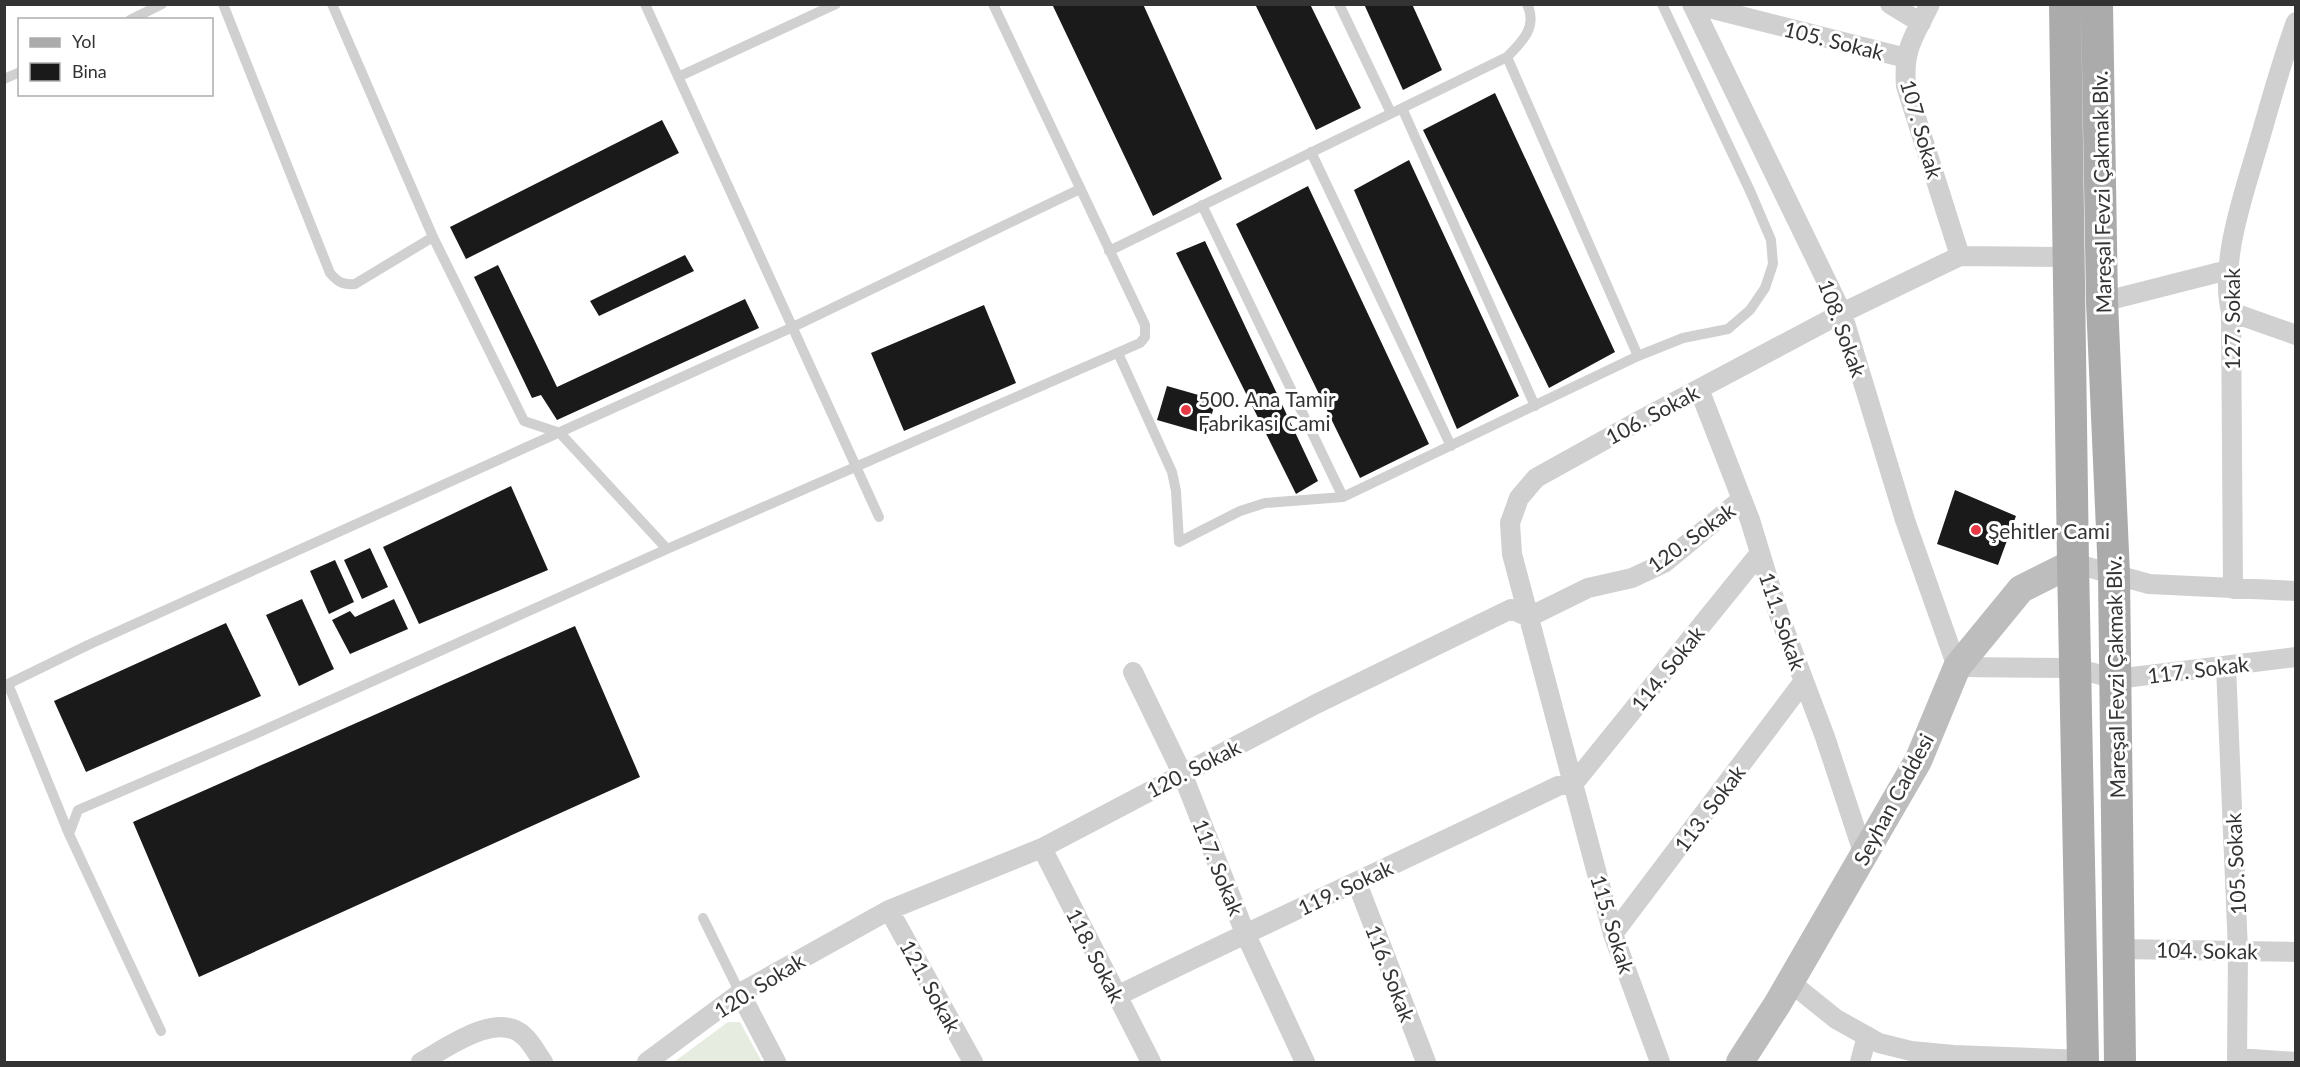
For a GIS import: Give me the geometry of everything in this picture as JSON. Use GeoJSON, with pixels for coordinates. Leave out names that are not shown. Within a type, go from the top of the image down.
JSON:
{"type":"FeatureCollection","features":[{"type":"Feature","properties":{"kind":"main road","name":"Mareşal Fevzi Çakmak Blv."},"geometry":{"type":"LineString","coordinates":[[2065,4],[2083,1061]]}},
{"type":"Feature","properties":{"kind":"main road","name":"Mareşal Fevzi Çakmak Blv."},"geometry":{"type":"LineString","coordinates":[[2097,4],[2102,302],[2114,575],[2120,1062]]}},
{"type":"Feature","properties":{"kind":"main road","name":"Seyhan Caddesi"},"geometry":{"type":"LineString","coordinates":[[1740,1062],[1790,982],[1918,761],[1957,667],[2021,589],[2073,563]]}},
{"type":"Feature","properties":{"kind":"street","name":"105. Sokak"},"geometry":{"type":"LineString","coordinates":[[1693,4],[1906,57]]}},
{"type":"Feature","properties":{"kind":"street","name":"108. Sokak"},"geometry":{"type":"LineString","coordinates":[[1693,4],[1842,314],[1905,520],[1957,667]]}},
{"type":"Feature","properties":{"kind":"street"},"geometry":{"type":"LineString","coordinates":[[1890,4],[1920,23]]}},
{"type":"Feature","properties":{"kind":"street","name":"107. Sokak"},"geometry":{"type":"LineString","coordinates":[[1930,4],[1907,50],[1906,86],[1960,256]]}},
{"type":"Feature","properties":{"kind":"street","name":"127. Sokak"},"geometry":{"type":"LineString","coordinates":[[2233,589],[2231,312],[2227,297],[2228,270],[2240,209],[2290,57],[2295,22]]}},
{"type":"Feature","properties":{"kind":"street","name":"106. Sokak"},"geometry":{"type":"LineString","coordinates":[[1574,783],[1512,554],[1510,524],[1519,498],[1536,478],[1842,314],[1960,256],[2068,257]]}},
{"type":"Feature","properties":{"kind":"street"},"geometry":{"type":"LineString","coordinates":[[2102,302],[2228,270]]}},
{"type":"Feature","properties":{"kind":"street"},"geometry":{"type":"LineString","coordinates":[[2231,312],[2295,335]]}},
{"type":"Feature","properties":{"kind":"street","name":"111. Sokak"},"geometry":{"type":"LineString","coordinates":[[1700,389],[1742,499],[1779,615],[1864,855]]}},
{"type":"Feature","properties":{"kind":"street","name":"120. Sokak"},"geometry":{"type":"LineString","coordinates":[[647,1062],[740,993],[889,910],[1042,848],[1326,699],[1511,609],[1529,617],[1588,588],[1632,578],[1664,563],[1742,499]]}},
{"type":"Feature","properties":{"kind":"street","name":"114. Sokak"},"geometry":{"type":"LineString","coordinates":[[1574,783],[1760,553]]}},
{"type":"Feature","properties":{"kind":"street"},"geometry":{"type":"LineString","coordinates":[[2073,563],[2149,584],[2295,591]]}},
{"type":"Feature","properties":{"kind":"street","name":"117. Sokak"},"geometry":{"type":"LineString","coordinates":[[1957,667],[2075,668],[2116,679],[2295,657]]}},
{"type":"Feature","properties":{"kind":"street","name":"105. Sokak"},"geometry":{"type":"LineString","coordinates":[[2226,666],[2238,951],[2237,1060]]}},
{"type":"Feature","properties":{"kind":"street","name":"117. Sokak"},"geometry":{"type":"LineString","coordinates":[[1133,672],[1182,773],[1245,933],[1305,1062]]}},
{"type":"Feature","properties":{"kind":"street","name":"113. Sokak"},"geometry":{"type":"LineString","coordinates":[[1613,934],[1804,681]]}},
{"type":"Feature","properties":{"kind":"street","name":"119. Sokak"},"geometry":{"type":"LineString","coordinates":[[1116,996],[1558,786],[1574,783]]}},
{"type":"Feature","properties":{"kind":"street","name":"115. Sokak"},"geometry":{"type":"LineString","coordinates":[[1574,783],[1613,934],[1660,1062]]}},
{"type":"Feature","properties":{"kind":"street","name":"118. Sokak"},"geometry":{"type":"LineString","coordinates":[[1042,848],[1151,1062]]}},
{"type":"Feature","properties":{"kind":"street","name":"116. Sokak"},"geometry":{"type":"LineString","coordinates":[[1357,883],[1426,1062]]}},
{"type":"Feature","properties":{"kind":"street","name":"121. Sokak"},"geometry":{"type":"LineString","coordinates":[[889,910],[973,1062]]}},
{"type":"Feature","properties":{"kind":"street","name":"104. Sokak"},"geometry":{"type":"LineString","coordinates":[[2119,949],[2295,952]]}},
{"type":"Feature","properties":{"kind":"street"},"geometry":{"type":"LineString","coordinates":[[1790,982],[1836,1019],[1879,1043],[1954,1059],[2083,1061]]}},
{"type":"Feature","properties":{"kind":"street"},"geometry":{"type":"LineString","coordinates":[[740,993],[776,1062]]}},
{"type":"Feature","properties":{"kind":"street"},"geometry":{"type":"LineString","coordinates":[[421,1062],[476,1032],[496,1026],[510,1027],[524,1035],[543,1062]]}},
{"type":"Feature","properties":{"kind":"street"},"geometry":{"type":"LineString","coordinates":[[1860,1062],[1867,1036]]}},
{"type":"Feature","properties":{"kind":"street"},"geometry":{"type":"LineString","coordinates":[[2237,1060],[2295,1062]]}},
{"type":"Feature","properties":{"kind":"lane"},"geometry":{"type":"LineString","coordinates":[[134,18],[162,4]]}},
{"type":"Feature","properties":{"kind":"lane"},"geometry":{"type":"LineString","coordinates":[[223,4],[330,273],[338,282],[346,285],[355,284],[433,237]]}},
{"type":"Feature","properties":{"kind":"lane"},"geometry":{"type":"LineString","coordinates":[[332,4],[433,237],[524,422],[560,433],[668,549]]}},
{"type":"Feature","properties":{"kind":"lane"},"geometry":{"type":"LineString","coordinates":[[645,4],[879,516]]}},
{"type":"Feature","properties":{"kind":"lane"},"geometry":{"type":"LineString","coordinates":[[678,77],[836,4]]}},
{"type":"Feature","properties":{"kind":"lane"},"geometry":{"type":"LineString","coordinates":[[69,834],[78,810],[1140,343],[1145,337],[1145,325],[993,4]]}},
{"type":"Feature","properties":{"kind":"lane"},"geometry":{"type":"LineString","coordinates":[[1339,4],[1391,114]]}},
{"type":"Feature","properties":{"kind":"lane"},"geometry":{"type":"LineString","coordinates":[[1109,250],[1507,57],[1526,38],[1531,25],[1531,13],[1527,4]]}},
{"type":"Feature","properties":{"kind":"lane"},"geometry":{"type":"LineString","coordinates":[[1118,353],[1172,472],[1176,491],[1179,542],[1240,511],[1265,503],[1343,497],[1638,356],[1683,338],[1728,329],[1750,310],[1765,288],[1773,264],[1771,240],[1662,4]]}},
{"type":"Feature","properties":{"kind":"lane"},"geometry":{"type":"LineString","coordinates":[[1507,57],[1638,356]]}},
{"type":"Feature","properties":{"kind":"lane"},"geometry":{"type":"LineString","coordinates":[[4,79],[18,73]]}},
{"type":"Feature","properties":{"kind":"lane"},"geometry":{"type":"LineString","coordinates":[[1402,108],[1535,406]]}},
{"type":"Feature","properties":{"kind":"lane"},"geometry":{"type":"LineString","coordinates":[[1311,152],[1451,446]]}},
{"type":"Feature","properties":{"kind":"lane"},"geometry":{"type":"LineString","coordinates":[[161,1031],[69,834],[8,684],[88,645],[793,327],[1080,189]]}},
{"type":"Feature","properties":{"kind":"lane"},"geometry":{"type":"LineString","coordinates":[[1202,205],[1343,497]]}},
{"type":"Feature","properties":{"kind":"lane"},"geometry":{"type":"LineString","coordinates":[[703,918],[740,993]]}},
{"type":"Feature","properties":{"kind":"shaded area"},"geometry":{"type":"Polygon","coordinates":[[[728,1022],[740,1022],[762,1062],[674,1062],[728,1022]]]}},
{"type":"Feature","properties":{"kind":"building"},"geometry":{"type":"Polygon","coordinates":[[[1052,4],[1143,4],[1222,179],[1153,216],[1052,4]]]}},
{"type":"Feature","properties":{"kind":"building"},"geometry":{"type":"Polygon","coordinates":[[[1255,4],[1310,4],[1361,108],[1316,130],[1255,4]]]}},
{"type":"Feature","properties":{"kind":"building"},"geometry":{"type":"Polygon","coordinates":[[[1364,4],[1412,4],[1442,70],[1403,90],[1364,4]]]}},
{"type":"Feature","properties":{"kind":"building"},"geometry":{"type":"Polygon","coordinates":[[[1495,93],[1615,352],[1549,388],[1423,130],[1495,93]]]}},
{"type":"Feature","properties":{"kind":"building"},"geometry":{"type":"Polygon","coordinates":[[[662,120],[679,153],[466,259],[450,227],[662,120]]]}},
{"type":"Feature","properties":{"kind":"building"},"geometry":{"type":"Polygon","coordinates":[[[1409,160],[1519,396],[1457,429],[1354,190],[1409,160]]]}},
{"type":"Feature","properties":{"kind":"building"},"geometry":{"type":"Polygon","coordinates":[[[1308,186],[1429,444],[1360,478],[1236,224],[1308,186]]]}},
{"type":"Feature","properties":{"kind":"building"},"geometry":{"type":"Polygon","coordinates":[[[1205,241],[1318,481],[1296,494],[1176,253],[1205,241]]]}},
{"type":"Feature","properties":{"kind":"building"},"geometry":{"type":"Polygon","coordinates":[[[685,255],[694,271],[599,316],[590,301],[685,255]]]}},
{"type":"Feature","properties":{"kind":"building"},"geometry":{"type":"Polygon","coordinates":[[[498,265],[557,387],[745,299],[759,328],[557,420],[541,395],[532,398],[474,277],[498,265]]]}},
{"type":"Feature","properties":{"kind":"building"},"geometry":{"type":"Polygon","coordinates":[[[984,305],[1016,383],[904,431],[871,353],[984,305]]]}},
{"type":"Feature","properties":{"kind":"building","name":"500. Ana Tamir Fabrikasi Cami"},"geometry":{"type":"Polygon","coordinates":[[[1167,386],[1216,400],[1206,434],[1157,420],[1167,386]]]}},
{"type":"Feature","properties":{"kind":"building"},"geometry":{"type":"Polygon","coordinates":[[[511,486],[548,570],[419,624],[383,547],[511,486]]]}},
{"type":"Feature","properties":{"kind":"building","name":"Şehitler Cami"},"geometry":{"type":"Polygon","coordinates":[[[1955,490],[2016,516],[1998,565],[1937,544],[1955,490]]]}},
{"type":"Feature","properties":{"kind":"building"},"geometry":{"type":"Polygon","coordinates":[[[370,548],[388,587],[362,599],[344,560],[370,548]]]}},
{"type":"Feature","properties":{"kind":"building"},"geometry":{"type":"Polygon","coordinates":[[[335,560],[354,602],[329,614],[310,571],[335,560]]]}},
{"type":"Feature","properties":{"kind":"building"},"geometry":{"type":"Polygon","coordinates":[[[302,599],[334,669],[299,686],[266,615],[302,599]]]}},
{"type":"Feature","properties":{"kind":"building"},"geometry":{"type":"Polygon","coordinates":[[[394,599],[408,629],[350,654],[332,620],[350,611],[355,617],[394,599]]]}},
{"type":"Feature","properties":{"kind":"building"},"geometry":{"type":"Polygon","coordinates":[[[226,623],[261,696],[86,772],[54,701],[226,623]]]}},
{"type":"Feature","properties":{"kind":"building"},"geometry":{"type":"Polygon","coordinates":[[[575,626],[640,777],[199,977],[133,822],[575,626]]]}},
{"type":"Feature","properties":{"kind":"place","name":"500. Ana Tamir Fabrikasi Cami"},"geometry":{"type":"Point","coordinates":[1186,410]}},
{"type":"Feature","properties":{"kind":"place","name":"Şehitler Cami"},"geometry":{"type":"Point","coordinates":[1976,530]}}]}
